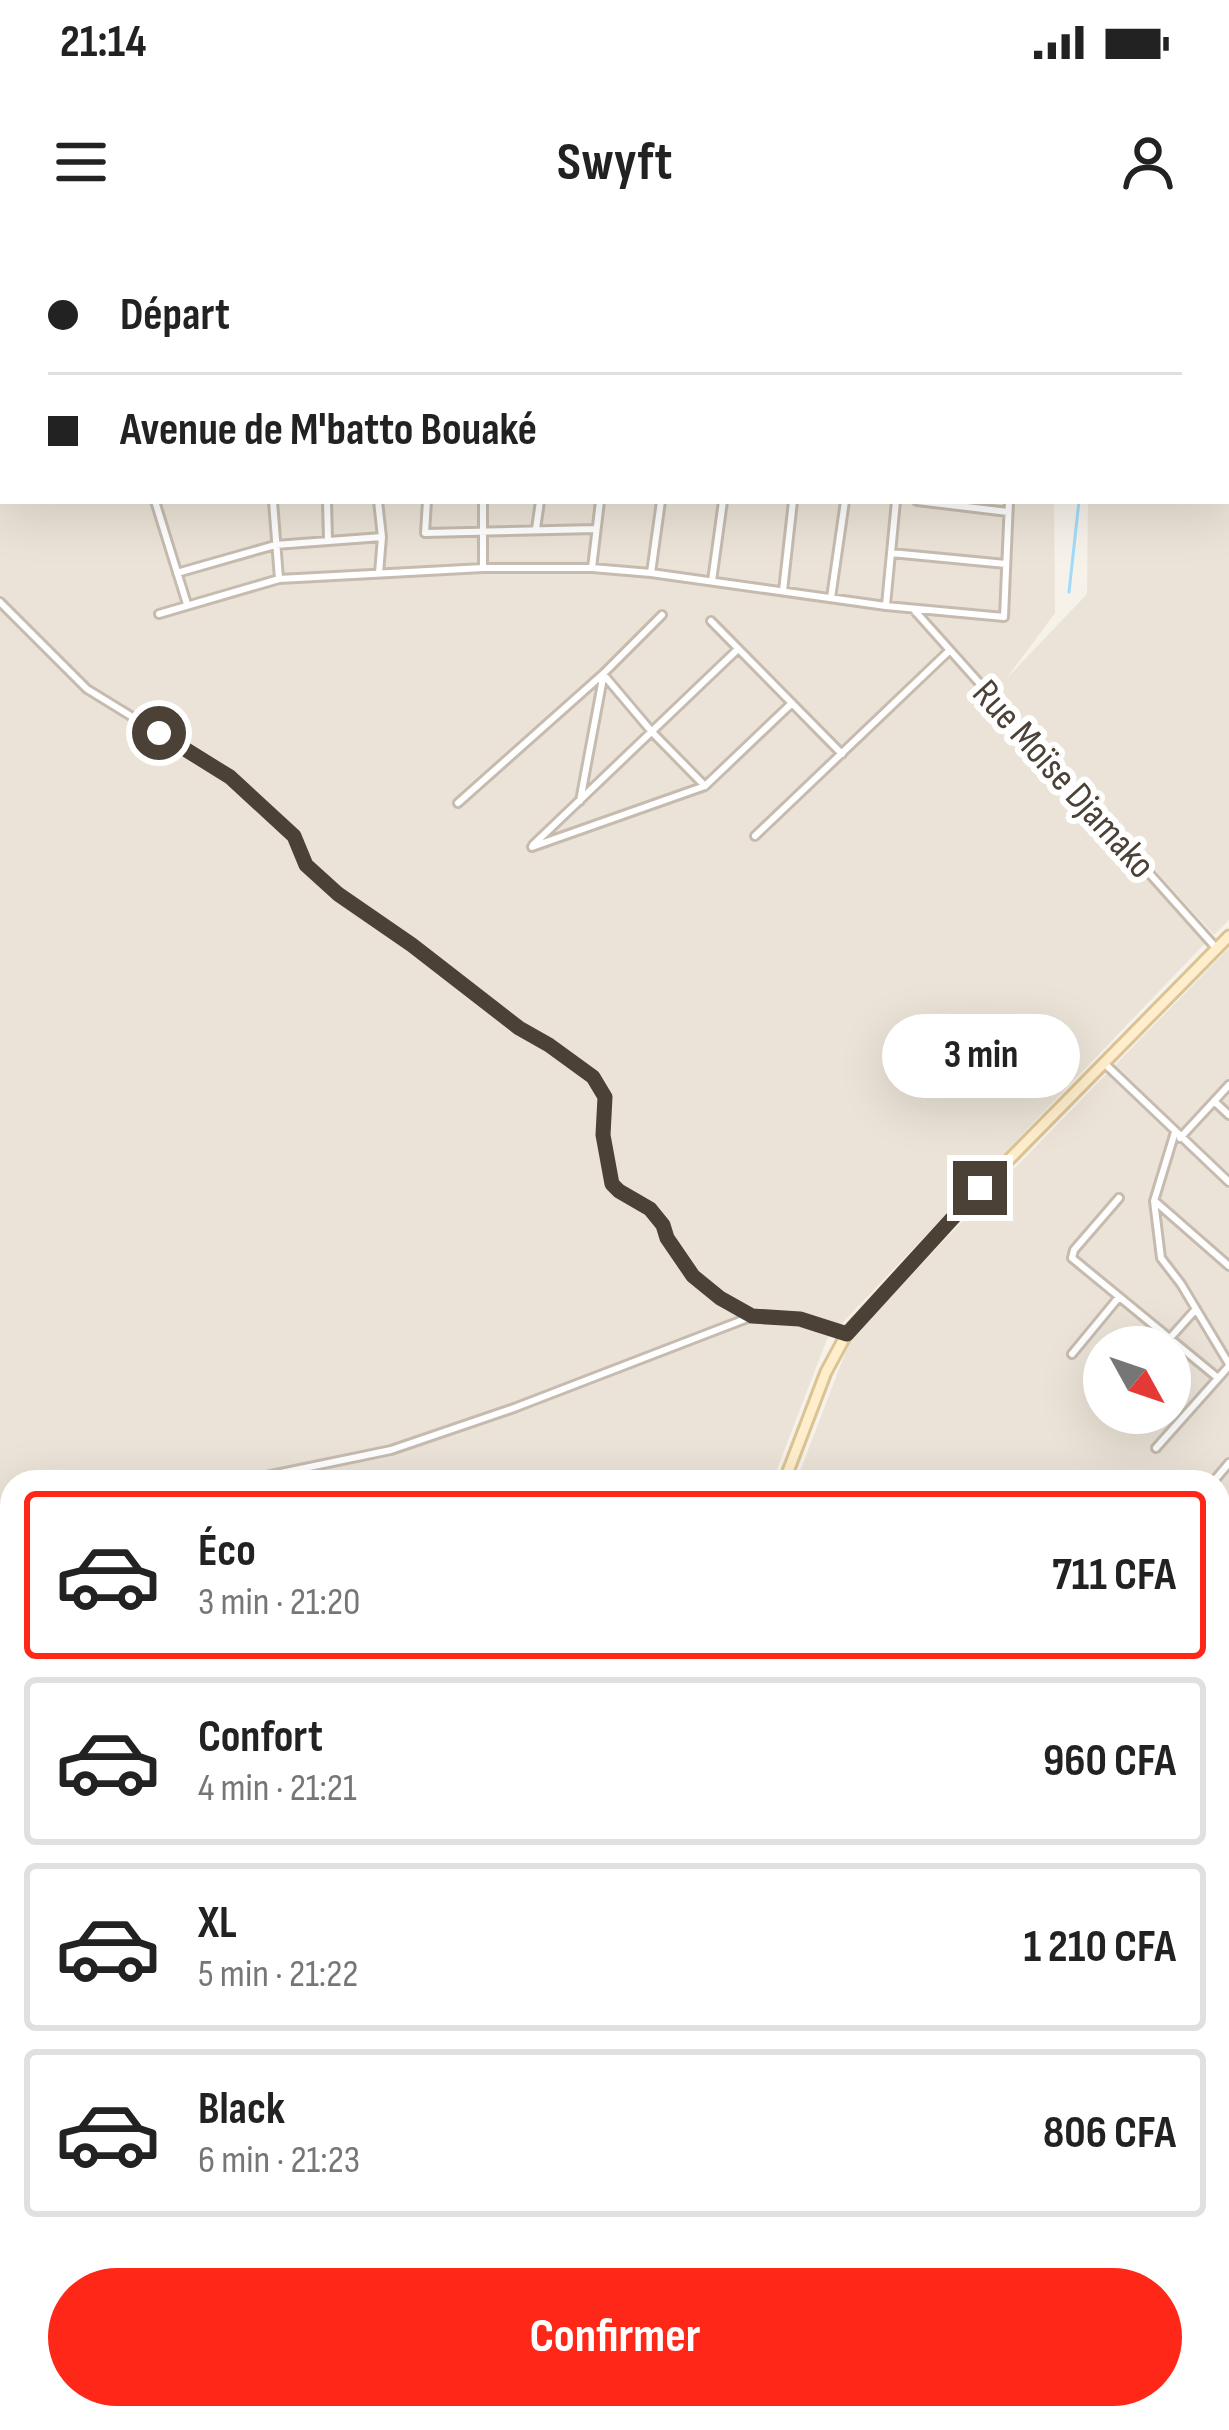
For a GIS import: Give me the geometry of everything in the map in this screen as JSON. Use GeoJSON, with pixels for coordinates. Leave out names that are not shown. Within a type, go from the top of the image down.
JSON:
{"type":"FeatureCollection","features":[{"type":"Feature","properties":{"kind":"street"},"geometry":{"type":"LineString","coordinates":[[156,504],[187,604]]}},
{"type":"Feature","properties":{"kind":"street"},"geometry":{"type":"LineString","coordinates":[[273,504],[279,579]]}},
{"type":"Feature","properties":{"kind":"street"},"geometry":{"type":"LineString","coordinates":[[327,504],[328,540]]}},
{"type":"Feature","properties":{"kind":"street"},"geometry":{"type":"LineString","coordinates":[[378,504],[379,574]]}},
{"type":"Feature","properties":{"kind":"street"},"geometry":{"type":"LineString","coordinates":[[427,504],[425,533],[596,530]]}},
{"type":"Feature","properties":{"kind":"street"},"geometry":{"type":"LineString","coordinates":[[483,504],[483,568]]}},
{"type":"Feature","properties":{"kind":"street"},"geometry":{"type":"LineString","coordinates":[[536,529],[540,504]]}},
{"type":"Feature","properties":{"kind":"street"},"geometry":{"type":"LineString","coordinates":[[592,568],[600,504]]}},
{"type":"Feature","properties":{"kind":"street"},"geometry":{"type":"LineString","coordinates":[[651,573],[661,504]]}},
{"type":"Feature","properties":{"kind":"street"},"geometry":{"type":"LineString","coordinates":[[712,581],[723,504]]}},
{"type":"Feature","properties":{"kind":"street"},"geometry":{"type":"LineString","coordinates":[[783,591],[793,504]]}},
{"type":"Feature","properties":{"kind":"street"},"geometry":{"type":"LineString","coordinates":[[831,598],[844,504]]}},
{"type":"Feature","properties":{"kind":"street"},"geometry":{"type":"LineString","coordinates":[[886,606],[896,504]]}},
{"type":"Feature","properties":{"kind":"street"},"geometry":{"type":"LineString","coordinates":[[942,504],[1008,512]]}},
{"type":"Feature","properties":{"kind":"street"},"geometry":{"type":"LineString","coordinates":[[159,614],[279,579],[483,568],[592,568],[1004,617],[1009,504]]}},
{"type":"Feature","properties":{"kind":"street"},"geometry":{"type":"LineString","coordinates":[[177,573],[275,545],[382,537]]}},
{"type":"Feature","properties":{"kind":"street"},"geometry":{"type":"LineString","coordinates":[[891,553],[1006,564]]}},
{"type":"Feature","properties":{"kind":"street"},"geometry":{"type":"LineString","coordinates":[[0,602],[87,689],[230,777],[294,836],[306,865],[338,894],[593,1077],[605,1097],[603,1135],[612,1184],[650,1209],[693,1276],[752,1316]]}},
{"type":"Feature","properties":{"kind":"street","name":"Rue Moïse Djamako"},"geometry":{"type":"LineString","coordinates":[[913,608],[1217,949]]}},
{"type":"Feature","properties":{"kind":"street"},"geometry":{"type":"LineString","coordinates":[[458,803],[662,615]]}},
{"type":"Feature","properties":{"kind":"street"},"geometry":{"type":"LineString","coordinates":[[711,621],[842,754]]}},
{"type":"Feature","properties":{"kind":"street"},"geometry":{"type":"LineString","coordinates":[[738,649],[532,847],[705,787],[792,704]]}},
{"type":"Feature","properties":{"kind":"street"},"geometry":{"type":"LineString","coordinates":[[755,836],[950,650]]}},
{"type":"Feature","properties":{"kind":"street"},"geometry":{"type":"LineString","coordinates":[[603,674],[705,787]]}},
{"type":"Feature","properties":{"kind":"street"},"geometry":{"type":"LineString","coordinates":[[580,801],[603,674]]}},
{"type":"Feature","properties":{"kind":"street"},"geometry":{"type":"LineString","coordinates":[[789,1470],[826,1372],[847,1334],[980,1188],[1229,936]]}},
{"type":"Feature","properties":{"kind":"street"},"geometry":{"type":"LineString","coordinates":[[1102,1061],[1229,1182]]}},
{"type":"Feature","properties":{"kind":"street"},"geometry":{"type":"LineString","coordinates":[[1156,1448],[1229,1365],[1161,1258],[1154,1201],[1178,1135],[1229,1085]]}},
{"type":"Feature","properties":{"kind":"street"},"geometry":{"type":"LineString","coordinates":[[1214,1101],[1229,1115]]}},
{"type":"Feature","properties":{"kind":"street"},"geometry":{"type":"LineString","coordinates":[[1119,1198],[1072,1258],[1154,1326]]}},
{"type":"Feature","properties":{"kind":"street"},"geometry":{"type":"LineString","coordinates":[[1154,1201],[1229,1266]]}},
{"type":"Feature","properties":{"kind":"street"},"geometry":{"type":"LineString","coordinates":[[1072,1354],[1119,1297]]}},
{"type":"Feature","properties":{"kind":"street"},"geometry":{"type":"LineString","coordinates":[[1181,1326],[1196,1309]]}},
{"type":"Feature","properties":{"kind":"street"},"geometry":{"type":"LineString","coordinates":[[297,1470],[412,1443],[752,1316],[800,1319],[847,1334]]}},
{"type":"Feature","properties":{"kind":"street"},"geometry":{"type":"LineString","coordinates":[[1214,1340],[1229,1336]]}},
{"type":"Feature","properties":{"kind":"street"},"geometry":{"type":"LineString","coordinates":[[1191,1357],[1218,1378]]}},
{"type":"Feature","properties":{"kind":"shaded area"},"geometry":{"type":"Polygon","coordinates":[[[0,504],[1054,504],[1055,613],[1006,679],[1087,594],[1088,504],[1229,504],[1229,920],[1214,935],[1037,740],[1207,941],[827,1339],[777,1470],[0,1470],[0,504]]]}},
{"type":"Feature","properties":{"kind":"shaded area"},"geometry":{"type":"Polygon","coordinates":[[[1229,948],[1229,1470],[801,1470],[852,1335],[1229,948]]]}},
{"type":"Feature","properties":{"kind":"waterway"},"geometry":{"type":"LineString","coordinates":[[1069,592],[1079,504]]}},
{"type":"Feature","properties":{"kind":"route"},"geometry":{"type":"LineString","coordinates":[[159,733],[230,777],[294,836],[306,865],[365,916],[412,945],[519,1028],[585,1069],[605,1097],[603,1135],[612,1184],[650,1209],[693,1276],[752,1316],[800,1319],[847,1334],[980,1188]]}}]}
